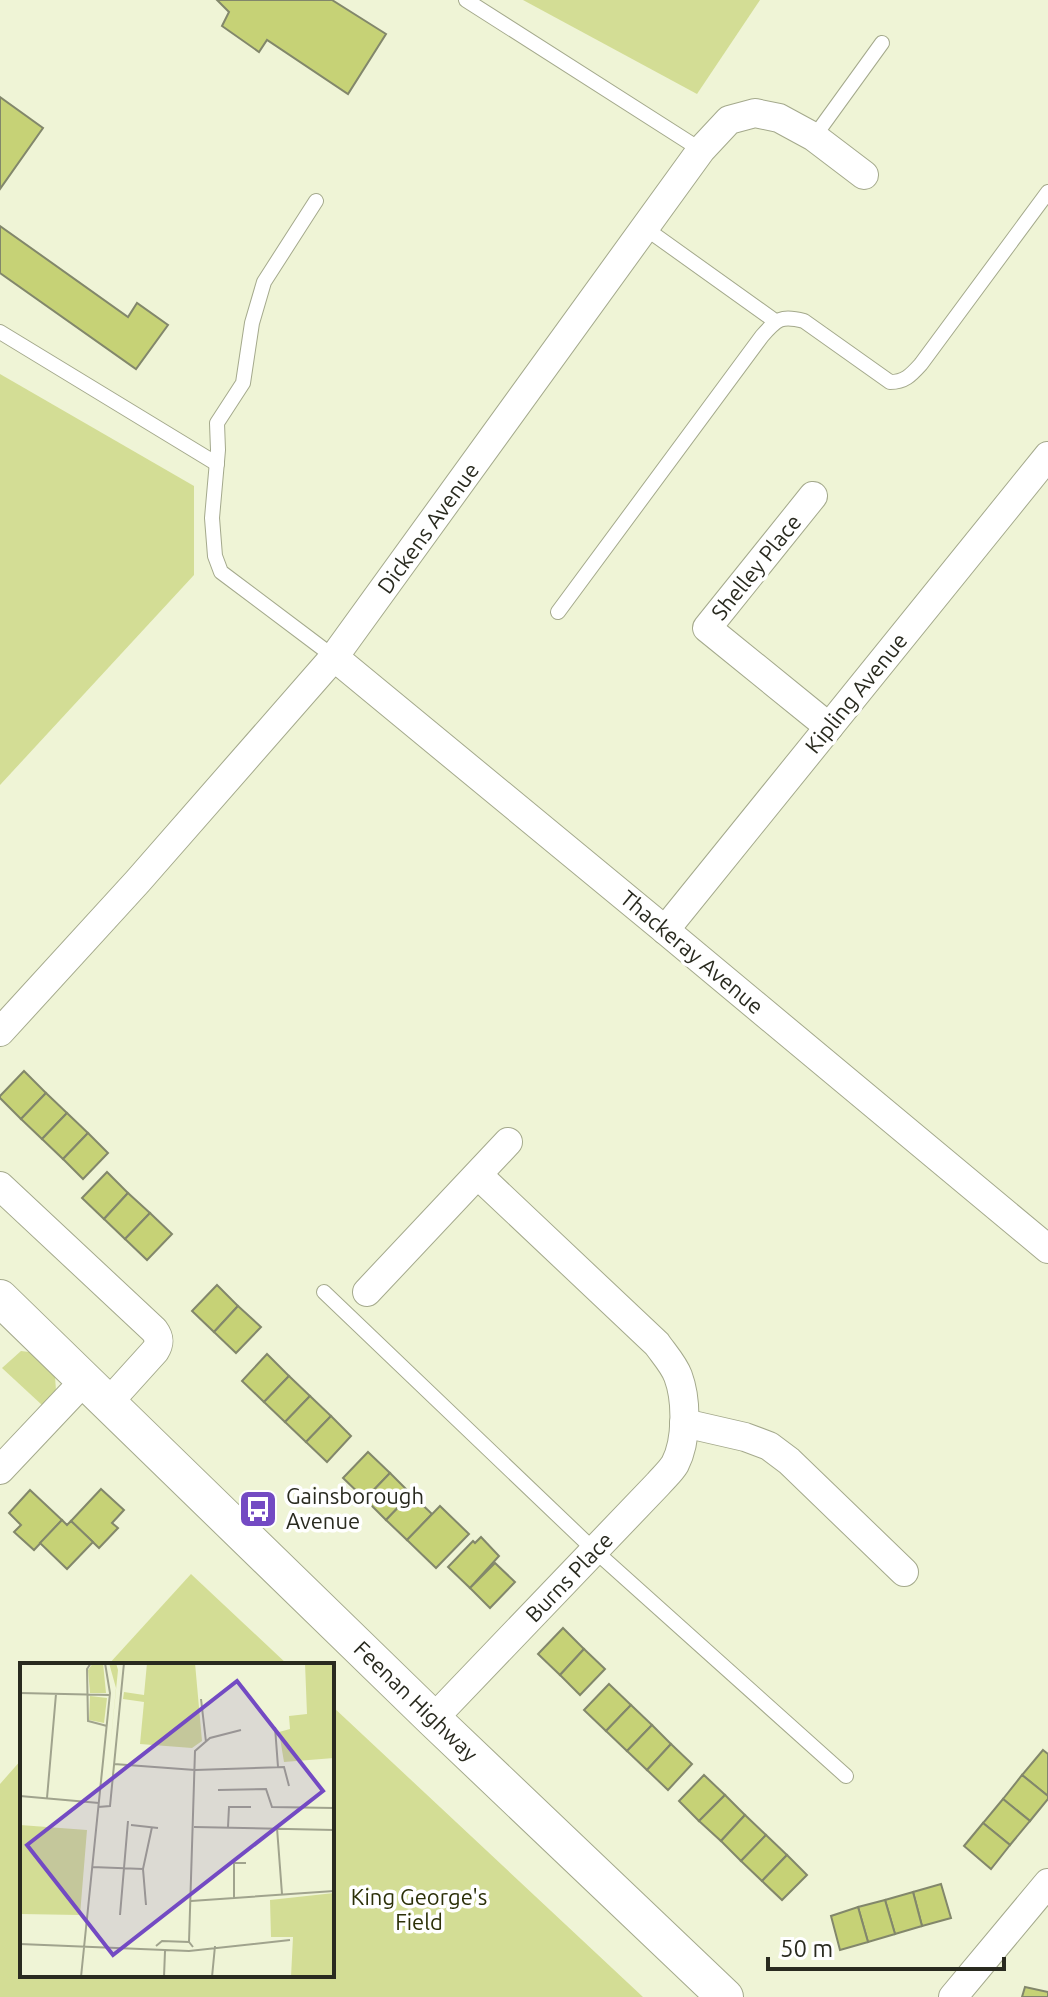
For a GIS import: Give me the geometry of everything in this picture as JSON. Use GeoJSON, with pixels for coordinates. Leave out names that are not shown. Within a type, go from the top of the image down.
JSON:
{"type":"FeatureCollection","features":[{"type":"Feature","properties":{"kind":"street","name":"Dickens Avenue"},"geometry":{"type":"LineString","coordinates":[[0,1032],[334,657],[701,150],[729,120],[755,113],[779,118],[814,137],[864,175]]}},
{"type":"Feature","properties":{"kind":"street","name":"Kipling Avenue"},"geometry":{"type":"LineString","coordinates":[[665,930],[1048,456]]}},
{"type":"Feature","properties":{"kind":"street","name":"Shelley Place"},"geometry":{"type":"LineString","coordinates":[[813,496],[707,628],[829,727]]}},
{"type":"Feature","properties":{"kind":"street","name":"Thackeray Avenue"},"geometry":{"type":"LineString","coordinates":[[334,657],[1048,1249]]}},
{"type":"Feature","properties":{"kind":"street"},"geometry":{"type":"LineString","coordinates":[[367,1292],[508,1142]]}},
{"type":"Feature","properties":{"kind":"street","name":"Burns Place"},"geometry":{"type":"LineString","coordinates":[[433,1719],[675,1464],[684,1423],[685,1401],[677,1374],[657,1344],[478,1175]]}},
{"type":"Feature","properties":{"kind":"street"},"geometry":{"type":"LineString","coordinates":[[0,1186],[159,1338],[155,1351],[96,1392],[0,1470]]}},
{"type":"Feature","properties":{"kind":"street","name":"Feenan Highway"},"geometry":{"type":"LineString","coordinates":[[0,1298],[433,1719],[725,1997]]}},
{"type":"Feature","properties":{"kind":"street"},"geometry":{"type":"LineString","coordinates":[[684,1423],[745,1437],[769,1446],[789,1461],[904,1572]]}},
{"type":"Feature","properties":{"kind":"street"},"geometry":{"type":"LineString","coordinates":[[953,1997],[1048,1883]]}},
{"type":"Feature","properties":{"kind":"lane"},"geometry":{"type":"LineString","coordinates":[[466,0],[701,150]]}},
{"type":"Feature","properties":{"kind":"lane"},"geometry":{"type":"LineString","coordinates":[[814,137],[882,43]]}},
{"type":"Feature","properties":{"kind":"lane"},"geometry":{"type":"LineString","coordinates":[[558,612],[775,321],[789,317],[804,321],[890,382],[900,382],[921,364],[1048,192]]}},
{"type":"Feature","properties":{"kind":"lane"},"geometry":{"type":"LineString","coordinates":[[316,201],[264,282],[252,323],[243,383],[217,423],[212,518],[215,556],[221,572],[334,657]]}},
{"type":"Feature","properties":{"kind":"lane"},"geometry":{"type":"LineString","coordinates":[[645,228],[775,321]]}},
{"type":"Feature","properties":{"kind":"lane"},"geometry":{"type":"LineString","coordinates":[[0,332],[217,464]]}},
{"type":"Feature","properties":{"kind":"lane"},"geometry":{"type":"LineString","coordinates":[[324,1292],[594,1550],[846,1776]]}},
{"type":"Feature","properties":{"kind":"green space"},"geometry":{"type":"Polygon","coordinates":[[[523,0],[760,0],[697,94],[523,0]]]}},
{"type":"Feature","properties":{"kind":"green space"},"geometry":{"type":"Polygon","coordinates":[[[0,374],[194,486],[194,575],[0,785],[0,374]]]}},
{"type":"Feature","properties":{"kind":"green space"},"geometry":{"type":"Polygon","coordinates":[[[21,1351],[29,1352],[55,1376],[56,1391],[42,1405],[2,1368],[21,1351]]]}},
{"type":"Feature","properties":{"kind":"green space"},"geometry":{"type":"Polygon","coordinates":[[[191,1574],[286,1663],[110,1663],[191,1574]]]}},
{"type":"Feature","properties":{"kind":"green space","name":"King George's Field"},"geometry":{"type":"Polygon","coordinates":[[[334,1708],[643,1997],[0,1997],[0,1784],[20,1761],[20,1977],[334,1977],[334,1708]]]}},
{"type":"Feature","properties":{"kind":"building"},"geometry":{"type":"Polygon","coordinates":[[[217,0],[332,0],[386,34],[348,94],[267,40],[259,52],[222,26],[229,12],[217,0]]]}},
{"type":"Feature","properties":{"kind":"building"},"geometry":{"type":"Polygon","coordinates":[[[0,97],[43,128],[0,189],[0,97]]]}},
{"type":"Feature","properties":{"kind":"building"},"geometry":{"type":"Polygon","coordinates":[[[0,226],[128,317],[137,303],[168,325],[136,369],[0,273],[0,226]]]}},
{"type":"Feature","properties":{"kind":"building"},"geometry":{"type":"Polygon","coordinates":[[[24,1071],[46,1093],[21,1119],[0,1096],[24,1071]]]}},
{"type":"Feature","properties":{"kind":"building"},"geometry":{"type":"Polygon","coordinates":[[[46,1093],[67,1113],[42,1139],[21,1119],[46,1093]]]}},
{"type":"Feature","properties":{"kind":"building"},"geometry":{"type":"Polygon","coordinates":[[[67,1113],[88,1133],[63,1159],[42,1139],[67,1113]]]}},
{"type":"Feature","properties":{"kind":"building"},"geometry":{"type":"Polygon","coordinates":[[[88,1133],[108,1153],[83,1179],[63,1159],[88,1133]]]}},
{"type":"Feature","properties":{"kind":"building"},"geometry":{"type":"Polygon","coordinates":[[[107,1172],[128,1193],[104,1219],[82,1198],[107,1172]]]}},
{"type":"Feature","properties":{"kind":"building"},"geometry":{"type":"Polygon","coordinates":[[[128,1193],[150,1213],[125,1239],[104,1219],[128,1193]]]}},
{"type":"Feature","properties":{"kind":"building"},"geometry":{"type":"Polygon","coordinates":[[[150,1213],[172,1234],[147,1260],[125,1239],[150,1213]]]}},
{"type":"Feature","properties":{"kind":"building"},"geometry":{"type":"Polygon","coordinates":[[[217,1285],[238,1306],[214,1332],[192,1311],[217,1285]]]}},
{"type":"Feature","properties":{"kind":"building"},"geometry":{"type":"Polygon","coordinates":[[[238,1306],[261,1327],[236,1353],[214,1332],[238,1306]]]}},
{"type":"Feature","properties":{"kind":"building"},"geometry":{"type":"Polygon","coordinates":[[[267,1354],[289,1376],[264,1402],[242,1381],[267,1354]]]}},
{"type":"Feature","properties":{"kind":"building"},"geometry":{"type":"Polygon","coordinates":[[[289,1376],[310,1396],[285,1422],[264,1402],[289,1376]]]}},
{"type":"Feature","properties":{"kind":"building"},"geometry":{"type":"Polygon","coordinates":[[[310,1396],[331,1416],[306,1442],[285,1422],[310,1396]]]}},
{"type":"Feature","properties":{"kind":"building"},"geometry":{"type":"Polygon","coordinates":[[[331,1416],[351,1436],[327,1462],[306,1442],[331,1416]]]}},
{"type":"Feature","properties":{"kind":"building"},"geometry":{"type":"Polygon","coordinates":[[[368,1452],[390,1473],[365,1499],[343,1478],[368,1452]]]}},
{"type":"Feature","properties":{"kind":"building"},"geometry":{"type":"Polygon","coordinates":[[[390,1473],[411,1494],[386,1520],[365,1499],[390,1473]]]}},
{"type":"Feature","properties":{"kind":"building"},"geometry":{"type":"Polygon","coordinates":[[[101,1489],[124,1510],[112,1523],[118,1528],[99,1548],[71,1521],[101,1489]]]}},
{"type":"Feature","properties":{"kind":"building"},"geometry":{"type":"Polygon","coordinates":[[[30,1490],[62,1520],[34,1550],[14,1532],[21,1525],[9,1513],[30,1490]]]}},
{"type":"Feature","properties":{"kind":"building"},"geometry":{"type":"Polygon","coordinates":[[[411,1494],[432,1514],[407,1540],[386,1520],[411,1494]]]}},
{"type":"Feature","properties":{"kind":"building"},"geometry":{"type":"Polygon","coordinates":[[[440,1506],[469,1534],[436,1568],[407,1540],[440,1506]]]}},
{"type":"Feature","properties":{"kind":"building"},"geometry":{"type":"Polygon","coordinates":[[[62,1520],[67,1525],[71,1521],[93,1542],[67,1569],[40,1543],[62,1520]]]}},
{"type":"Feature","properties":{"kind":"building"},"geometry":{"type":"Polygon","coordinates":[[[481,1537],[499,1556],[470,1588],[448,1567],[473,1541],[475,1543],[481,1537]]]}},
{"type":"Feature","properties":{"kind":"building"},"geometry":{"type":"Polygon","coordinates":[[[495,1563],[515,1582],[490,1608],[470,1588],[495,1563]]]}},
{"type":"Feature","properties":{"kind":"building"},"geometry":{"type":"Polygon","coordinates":[[[563,1628],[584,1649],[560,1675],[538,1654],[563,1628]]]}},
{"type":"Feature","properties":{"kind":"building"},"geometry":{"type":"Polygon","coordinates":[[[584,1649],[605,1669],[580,1695],[560,1675],[584,1649]]]}},
{"type":"Feature","properties":{"kind":"building"},"geometry":{"type":"Polygon","coordinates":[[[609,1684],[631,1705],[606,1731],[584,1710],[609,1684]]]}},
{"type":"Feature","properties":{"kind":"building"},"geometry":{"type":"Polygon","coordinates":[[[631,1705],[652,1725],[627,1751],[606,1731],[631,1705]]]}},
{"type":"Feature","properties":{"kind":"building"},"geometry":{"type":"Polygon","coordinates":[[[652,1725],[671,1744],[647,1770],[627,1751],[652,1725]]]}},
{"type":"Feature","properties":{"kind":"building"},"geometry":{"type":"Polygon","coordinates":[[[671,1744],[692,1764],[668,1790],[647,1770],[671,1744]]]}},
{"type":"Feature","properties":{"kind":"building"},"geometry":{"type":"Polygon","coordinates":[[[1043,1750],[1048,1754],[1048,1796],[1022,1775],[1043,1750]]]}},
{"type":"Feature","properties":{"kind":"building"},"geometry":{"type":"Polygon","coordinates":[[[704,1775],[725,1795],[699,1821],[679,1801],[704,1775]]]}},
{"type":"Feature","properties":{"kind":"building"},"geometry":{"type":"Polygon","coordinates":[[[1022,1775],[1048,1796],[1030,1821],[1003,1799],[1022,1775]]]}},
{"type":"Feature","properties":{"kind":"building"},"geometry":{"type":"Polygon","coordinates":[[[725,1795],[745,1815],[721,1841],[699,1821],[725,1795]]]}},
{"type":"Feature","properties":{"kind":"building"},"geometry":{"type":"Polygon","coordinates":[[[1003,1799],[1030,1821],[1010,1845],[983,1823],[1003,1799]]]}},
{"type":"Feature","properties":{"kind":"building"},"geometry":{"type":"Polygon","coordinates":[[[745,1815],[766,1835],[741,1861],[721,1841],[745,1815]]]}},
{"type":"Feature","properties":{"kind":"building"},"geometry":{"type":"Polygon","coordinates":[[[983,1823],[1010,1845],[991,1869],[964,1846],[983,1823]]]}},
{"type":"Feature","properties":{"kind":"building"},"geometry":{"type":"Polygon","coordinates":[[[766,1835],[787,1855],[762,1881],[741,1861],[766,1835]]]}},
{"type":"Feature","properties":{"kind":"building"},"geometry":{"type":"Polygon","coordinates":[[[787,1855],[807,1875],[782,1900],[762,1881],[787,1855]]]}},
{"type":"Feature","properties":{"kind":"building"},"geometry":{"type":"Polygon","coordinates":[[[941,1884],[951,1918],[922,1926],[913,1892],[941,1884]]]}},
{"type":"Feature","properties":{"kind":"building"},"geometry":{"type":"Polygon","coordinates":[[[913,1892],[922,1926],[895,1934],[885,1900],[913,1892]]]}},
{"type":"Feature","properties":{"kind":"building"},"geometry":{"type":"Polygon","coordinates":[[[885,1900],[895,1934],[868,1942],[858,1907],[885,1900]]]}},
{"type":"Feature","properties":{"kind":"building"},"geometry":{"type":"Polygon","coordinates":[[[858,1907],[868,1942],[840,1950],[831,1916],[858,1907]]]}},
{"type":"Feature","properties":{"kind":"building"},"geometry":{"type":"Polygon","coordinates":[[[1025,1987],[1048,1992],[1048,1997],[1022,1997],[1025,1987]]]}},
{"type":"Feature","properties":{"kind":"place","name":"Gainsborough Avenue"},"geometry":{"type":"Point","coordinates":[258,1509]}}]}
